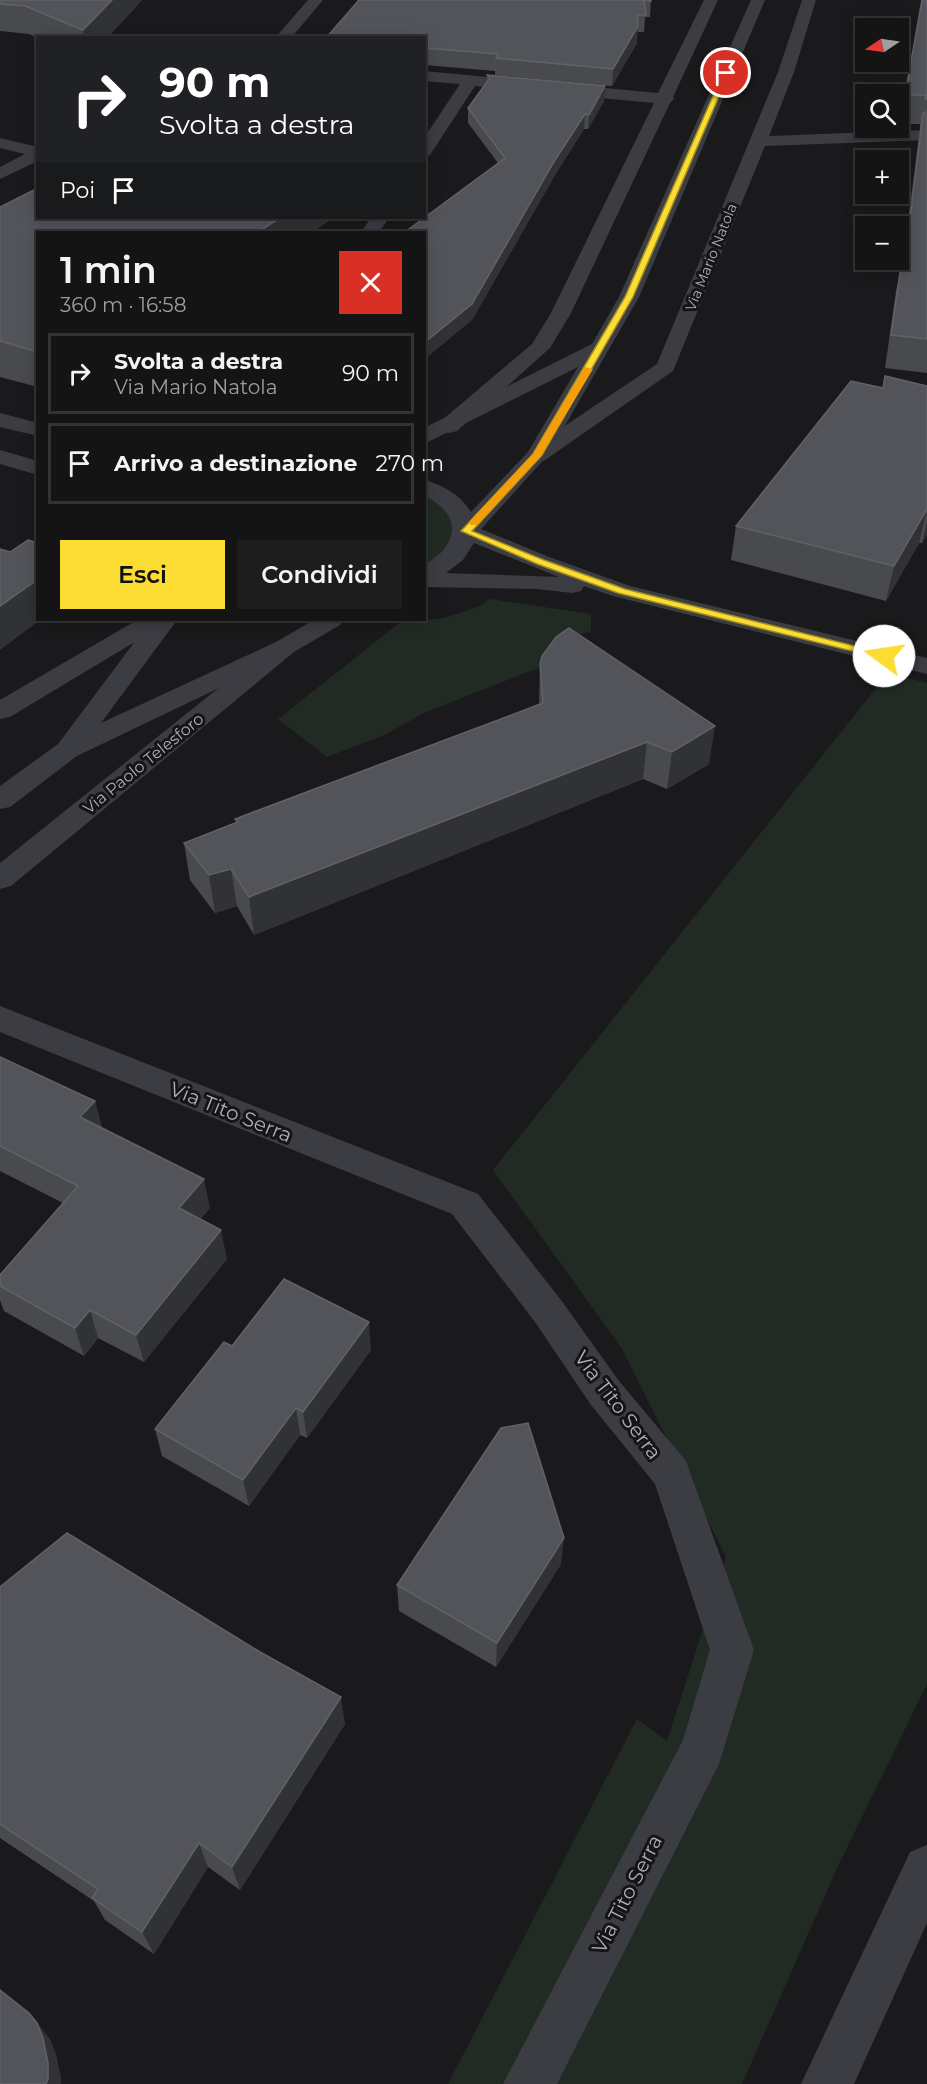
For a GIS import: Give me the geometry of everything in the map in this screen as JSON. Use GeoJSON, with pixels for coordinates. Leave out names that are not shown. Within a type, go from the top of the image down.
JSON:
{"type":"FeatureCollection","features":[{"type":"Feature","properties":{"kind":"street"},"geometry":{"type":"LineString","coordinates":[[284,36],[316,0]]}},
{"type":"Feature","properties":{"kind":"street"},"geometry":{"type":"LineString","coordinates":[[449,426],[540,348],[561,313],[666,99],[711,0]]}},
{"type":"Feature","properties":{"kind":"street","name":"Via Mario Natola"},"geometry":{"type":"LineString","coordinates":[[426,574],[451,560],[459,550],[466,531],[537,455],[601,347],[629,297],[758,0]]}},
{"type":"Feature","properties":{"kind":"street","name":"Via Mario Natola"},"geometry":{"type":"LineString","coordinates":[[537,455],[666,368],[786,72],[809,0]]}},
{"type":"Feature","properties":{"kind":"street"},"geometry":{"type":"LineString","coordinates":[[426,76],[666,99]]}},
{"type":"Feature","properties":{"kind":"street"},"geometry":{"type":"LineString","coordinates":[[426,147],[471,80]]}},
{"type":"Feature","properties":{"kind":"street"},"geometry":{"type":"LineString","coordinates":[[759,141],[927,135]]}},
{"type":"Feature","properties":{"kind":"street"},"geometry":{"type":"LineString","coordinates":[[0,143],[22,162]]}},
{"type":"Feature","properties":{"kind":"street"},"geometry":{"type":"LineString","coordinates":[[426,436],[601,347]]}},
{"type":"Feature","properties":{"kind":"street"},"geometry":{"type":"LineString","coordinates":[[0,420],[36,429]]}},
{"type":"Feature","properties":{"kind":"street"},"geometry":{"type":"LineString","coordinates":[[0,457],[36,467]]}},
{"type":"Feature","properties":{"kind":"street"},"geometry":{"type":"LineString","coordinates":[[426,488],[444,496],[455,505],[462,514],[466,531],[540,562],[622,591],[926,664]]}},
{"type":"Feature","properties":{"kind":"street"},"geometry":{"type":"LineString","coordinates":[[426,580],[537,582],[622,591]]}},
{"type":"Feature","properties":{"kind":"street"},"geometry":{"type":"LineString","coordinates":[[0,711],[152,621]]}},
{"type":"Feature","properties":{"kind":"street","name":"Via Paolo Telesforo"},"geometry":{"type":"LineString","coordinates":[[67,750],[163,621]]}},
{"type":"Feature","properties":{"kind":"street","name":"Via Paolo Telesforo"},"geometry":{"type":"LineString","coordinates":[[0,800],[67,750],[285,647],[329,621]]}},
{"type":"Feature","properties":{"kind":"street","name":"Via Paolo Telesforo"},"geometry":{"type":"LineString","coordinates":[[0,879],[285,647]]}},
{"type":"Feature","properties":{"kind":"street","name":"Via Tito Serra"},"geometry":{"type":"LineString","coordinates":[[0,1018],[465,1204],[548,1311],[605,1393],[672,1474],[732,1650],[703,1748],[529,2084]]}},
{"type":"Feature","properties":{"kind":"street"},"geometry":{"type":"LineString","coordinates":[[827,2084],[927,1869]]}},
{"type":"Feature","properties":{"kind":"shaded area"},"geometry":{"type":"Polygon","coordinates":[[[426,497],[445,510],[456,531],[451,547],[426,566],[426,497]]]}},
{"type":"Feature","properties":{"kind":"shaded area"},"geometry":{"type":"Polygon","coordinates":[[[490,599],[591,614],[591,631],[552,644],[538,668],[424,713],[384,735],[327,757],[278,719],[399,623],[444,618],[480,606],[490,599]]]}},
{"type":"Feature","properties":{"kind":"shaded area"},"geometry":{"type":"Polygon","coordinates":[[[888,673],[927,683],[927,1684],[838,1866],[742,2084],[448,2084],[637,1719],[667,1741],[726,1557],[621,1347],[493,1170],[888,673]]]}},
{"type":"Feature","properties":{"kind":"building"},"geometry":{"type":"Polygon","coordinates":[[[0,0],[112,0],[83,30],[25,6],[0,4],[0,0]]]}},
{"type":"Feature","properties":{"kind":"building"},"geometry":{"type":"Polygon","coordinates":[[[359,0],[644,0],[646,15],[637,15],[638,26],[613,69],[496,58],[498,54],[426,48],[426,36],[328,36],[359,0]]]}},
{"type":"Feature","properties":{"kind":"building"},"geometry":{"type":"Polygon","coordinates":[[[922,0],[927,0],[927,99],[925,99],[926,95],[909,95],[909,84],[907,84],[922,0]]]}},
{"type":"Feature","properties":{"kind":"building"},"geometry":{"type":"Polygon","coordinates":[[[487,75],[605,86],[589,115],[585,114],[555,160],[472,304],[426,341],[426,231],[406,231],[426,219],[426,216],[505,158],[468,108],[490,78],[487,75]]]}},
{"type":"Feature","properties":{"kind":"building"},"geometry":{"type":"Polygon","coordinates":[[[927,112],[927,339],[891,335],[900,270],[909,270],[909,227],[923,113],[927,112]]]}},
{"type":"Feature","properties":{"kind":"building"},"geometry":{"type":"Polygon","coordinates":[[[36,189],[36,219],[278,219],[260,231],[36,231],[36,351],[0,341],[0,207],[36,189]]]}},
{"type":"Feature","properties":{"kind":"building"},"geometry":{"type":"Polygon","coordinates":[[[885,376],[927,386],[927,509],[894,566],[736,526],[851,381],[883,388],[885,376]]]}},
{"type":"Feature","properties":{"kind":"building"},"geometry":{"type":"Polygon","coordinates":[[[28,540],[36,542],[36,580],[0,606],[0,549],[10,552],[28,540]]]}},
{"type":"Feature","properties":{"kind":"building"},"geometry":{"type":"Polygon","coordinates":[[[569,628],[715,726],[672,752],[647,742],[249,897],[231,869],[209,875],[184,843],[238,822],[235,819],[543,703],[540,664],[542,656],[556,637],[569,628]]]}},
{"type":"Feature","properties":{"kind":"building"},"geometry":{"type":"Polygon","coordinates":[[[0,1057],[95,1101],[80,1117],[204,1179],[179,1208],[221,1230],[136,1335],[90,1310],[75,1328],[0,1286],[0,1275],[78,1186],[0,1146],[0,1057]]]}},
{"type":"Feature","properties":{"kind":"building"},"geometry":{"type":"Polygon","coordinates":[[[284,1279],[369,1322],[303,1412],[296,1408],[243,1480],[155,1429],[224,1342],[232,1346],[284,1279]]]}},
{"type":"Feature","properties":{"kind":"building"},"geometry":{"type":"Polygon","coordinates":[[[528,1423],[564,1538],[497,1643],[397,1585],[501,1428],[528,1423]]]}},
{"type":"Feature","properties":{"kind":"building"},"geometry":{"type":"Polygon","coordinates":[[[67,1533],[260,1652],[341,1697],[232,1867],[199,1843],[142,1932],[92,1898],[98,1889],[0,1824],[0,1587],[67,1533]]]}},
{"type":"Feature","properties":{"kind":"building"},"geometry":{"type":"Polygon","coordinates":[[[0,1990],[29,2013],[37,2023],[43,2038],[48,2063],[46,2084],[0,2084],[0,1990]]]}},
{"type":"Feature","properties":{"kind":"slow traffic"},"geometry":{"type":"LineString","coordinates":[[474,523],[537,455],[588,369]]}},
{"type":"Feature","properties":{"kind":"route"},"geometry":{"type":"LineString","coordinates":[[726,73],[629,297],[601,347],[537,455],[466,531],[540,562],[622,591],[884,656]]}}]}
